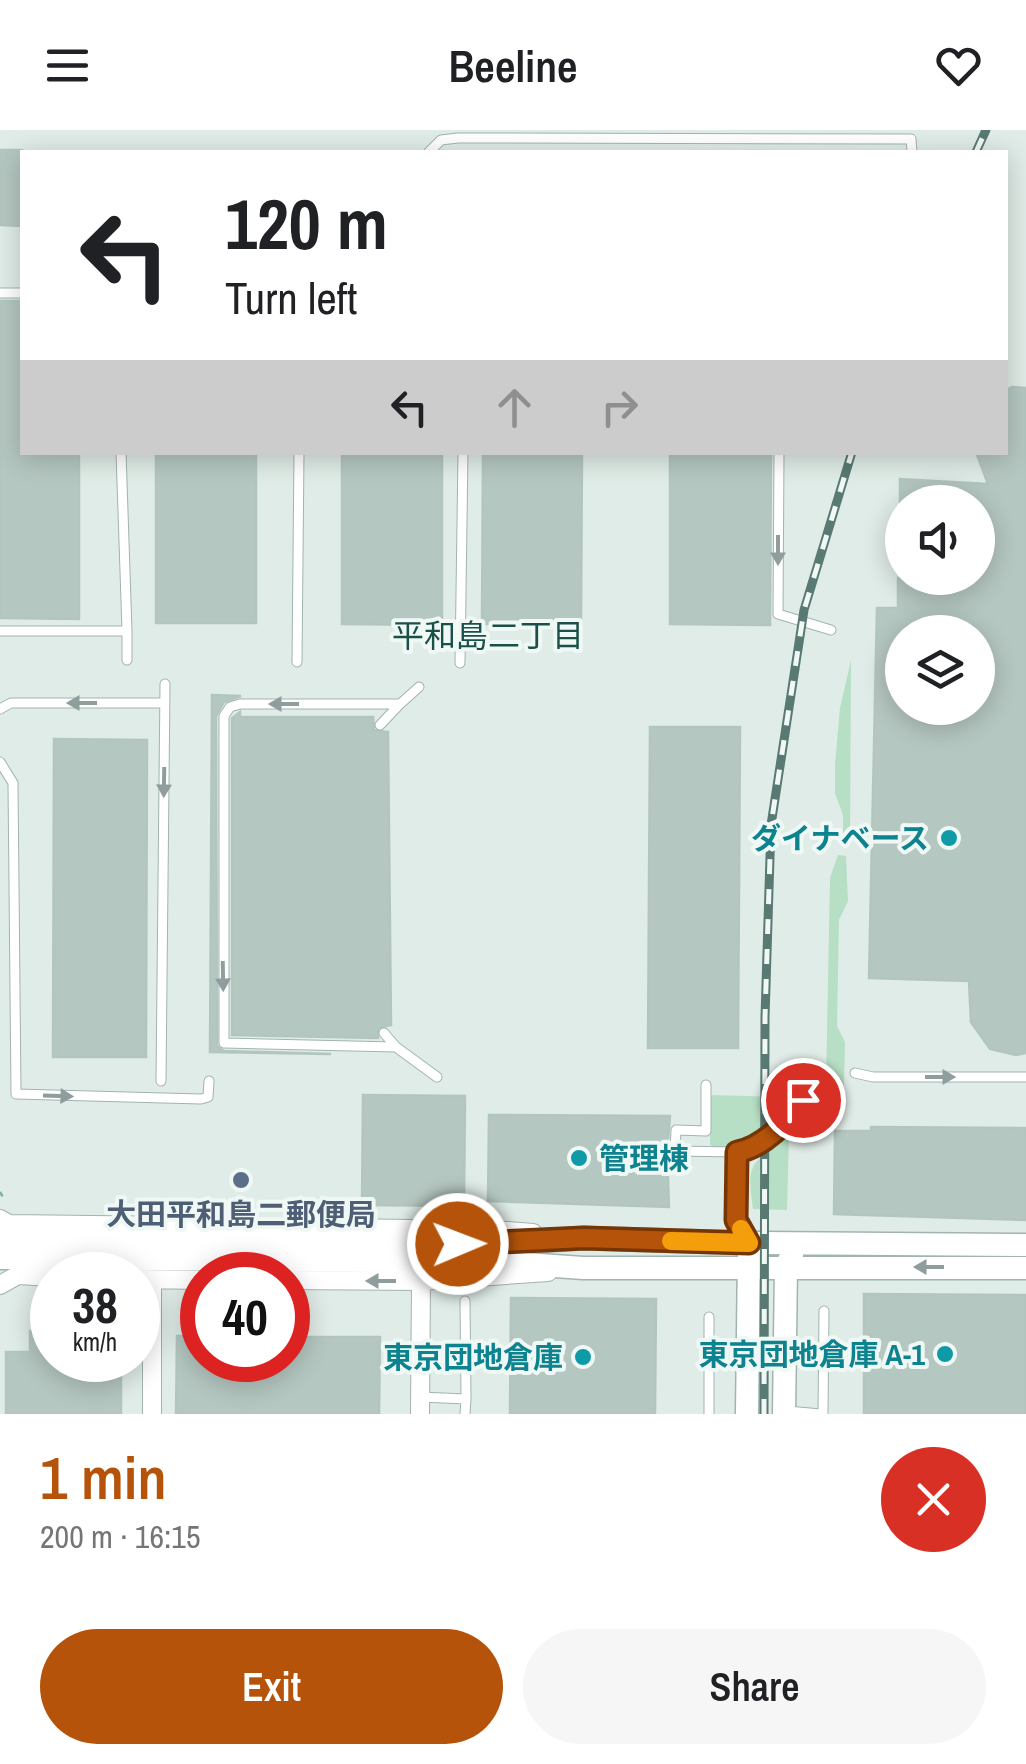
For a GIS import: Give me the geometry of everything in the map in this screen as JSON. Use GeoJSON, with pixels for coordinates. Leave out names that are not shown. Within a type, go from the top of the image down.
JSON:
{"type":"FeatureCollection","features":[{"type":"Feature","properties":{"kind":"street"},"geometry":{"type":"LineString","coordinates":[[4,1207],[9,1224],[494,1230],[749,1255],[786,1266],[1026,1268]]}},
{"type":"Feature","properties":{"kind":"street"},"geometry":{"type":"LineString","coordinates":[[310,1259],[584,1238]]}},
{"type":"Feature","properties":{"kind":"street"},"geometry":{"type":"LineString","coordinates":[[0,1240],[180,1254]]}},
{"type":"Feature","properties":{"kind":"street"},"geometry":{"type":"LineString","coordinates":[[784,1413],[786,1266],[798,1243]]}},
{"type":"Feature","properties":{"kind":"street"},"geometry":{"type":"LineString","coordinates":[[310,1265],[421,1281],[749,1255],[798,1243],[1026,1245]]}},
{"type":"Feature","properties":{"kind":"street"},"geometry":{"type":"LineString","coordinates":[[747,1414],[749,1255]]}},
{"type":"Feature","properties":{"kind":"street"},"geometry":{"type":"LineString","coordinates":[[0,1258],[180,1260]]}},
{"type":"Feature","properties":{"kind":"street"},"geometry":{"type":"LineString","coordinates":[[310,1261],[498,1262],[583,1268]]}},
{"type":"Feature","properties":{"kind":"street"},"geometry":{"type":"LineString","coordinates":[[0,1284],[18,1275],[30,1275]]}},
{"type":"Feature","properties":{"kind":"street"},"geometry":{"type":"LineString","coordinates":[[420,1406],[421,1281]]}},
{"type":"Feature","properties":{"kind":"street"},"geometry":{"type":"LineString","coordinates":[[150,1382],[152,1414]]}},
{"type":"Feature","properties":{"kind":"lane"},"geometry":{"type":"LineString","coordinates":[[432,150],[441,140],[458,138],[911,139],[912,150]]}},
{"type":"Feature","properties":{"kind":"lane"},"geometry":{"type":"LineString","coordinates":[[121,455],[127,660]]}},
{"type":"Feature","properties":{"kind":"lane"},"geometry":{"type":"LineString","coordinates":[[297,662],[299,455]]}},
{"type":"Feature","properties":{"kind":"lane"},"geometry":{"type":"LineString","coordinates":[[460,662],[463,455]]}},
{"type":"Feature","properties":{"kind":"lane"},"geometry":{"type":"LineString","coordinates":[[778,455],[778,614],[832,630]]}},
{"type":"Feature","properties":{"kind":"lane"},"geometry":{"type":"LineString","coordinates":[[0,632],[128,631]]}},
{"type":"Feature","properties":{"kind":"lane"},"geometry":{"type":"LineString","coordinates":[[161,1081],[165,684]]}},
{"type":"Feature","properties":{"kind":"lane"},"geometry":{"type":"LineString","coordinates":[[380,724],[418,687]]}},
{"type":"Feature","properties":{"kind":"lane"},"geometry":{"type":"LineString","coordinates":[[0,710],[11,703],[165,703]]}},
{"type":"Feature","properties":{"kind":"lane"},"geometry":{"type":"LineString","coordinates":[[396,1047],[224,1043],[224,716],[230,707],[240,704],[400,704]]}},
{"type":"Feature","properties":{"kind":"lane"},"geometry":{"type":"LineString","coordinates":[[0,762],[13,783],[16,1094],[200,1100],[210,1093],[210,1081]]}},
{"type":"Feature","properties":{"kind":"lane"},"geometry":{"type":"LineString","coordinates":[[384,1033],[396,1047],[437,1077]]}},
{"type":"Feature","properties":{"kind":"lane"},"geometry":{"type":"LineString","coordinates":[[855,1073],[873,1077],[1026,1077]]}},
{"type":"Feature","properties":{"kind":"lane"},"geometry":{"type":"LineString","coordinates":[[706,1085],[706,1130],[676,1130],[675,1152],[750,1150],[789,1120],[803,1100]]}},
{"type":"Feature","properties":{"kind":"lane"},"geometry":{"type":"LineString","coordinates":[[737,1152],[736,1220],[749,1255]]}},
{"type":"Feature","properties":{"kind":"lane"},"geometry":{"type":"LineString","coordinates":[[465,1301],[465,1414]]}},
{"type":"Feature","properties":{"kind":"lane"},"geometry":{"type":"LineString","coordinates":[[784,1413],[822,1414],[824,1311]]}},
{"type":"Feature","properties":{"kind":"lane"},"geometry":{"type":"LineString","coordinates":[[709,1317],[709,1414]]}},
{"type":"Feature","properties":{"kind":"lane"},"geometry":{"type":"LineString","coordinates":[[420,1406],[466,1399]]}},
{"type":"Feature","properties":{"kind":"path"},"geometry":{"type":"LineString","coordinates":[[0,1192],[4,1207]]}},
{"type":"Feature","properties":{"kind":"green space"},"geometry":{"type":"Polygon","coordinates":[[[851,660],[850,845],[843,842],[835,764],[840,708],[851,660]]]}},
{"type":"Feature","properties":{"kind":"green space"},"geometry":{"type":"Polygon","coordinates":[[[838,855],[846,856],[848,901],[839,920],[837,1026],[845,1042],[844,1086],[826,1086],[830,878],[838,855]]]}},
{"type":"Feature","properties":{"kind":"green space"},"geometry":{"type":"Polygon","coordinates":[[[710,1095],[780,1097],[782,1110],[748,1144],[736,1151],[726,1151],[710,1145],[710,1095]]]}},
{"type":"Feature","properties":{"kind":"green space"},"geometry":{"type":"Polygon","coordinates":[[[789,1135],[787,1210],[753,1209],[750,1181],[754,1164],[789,1135]]]}},
{"type":"Feature","properties":{"kind":"building"},"geometry":{"type":"Polygon","coordinates":[[[0,150],[20,150],[20,226],[0,225],[0,150]]]}},
{"type":"Feature","properties":{"kind":"building"},"geometry":{"type":"Polygon","coordinates":[[[0,301],[20,301],[20,455],[79,455],[79,619],[0,618],[0,301]]]}},
{"type":"Feature","properties":{"kind":"building","name":"ダイナベース"},"geometry":{"type":"Polygon","coordinates":[[[1026,388],[1026,1053],[1016,1055],[990,1049],[971,1022],[969,981],[869,978],[877,608],[898,608],[898,595],[995,595],[995,485],[900,485],[900,479],[988,484],[977,455],[1008,455],[1008,389],[1026,388]]]}},
{"type":"Feature","properties":{"kind":"building"},"geometry":{"type":"Polygon","coordinates":[[[156,455],[256,455],[256,623],[156,623],[156,455]]]}},
{"type":"Feature","properties":{"kind":"building"},"geometry":{"type":"Polygon","coordinates":[[[342,455],[442,455],[442,625],[342,624],[342,455]]]}},
{"type":"Feature","properties":{"kind":"building"},"geometry":{"type":"Polygon","coordinates":[[[483,455],[582,455],[581,624],[482,624],[483,455]]]}},
{"type":"Feature","properties":{"kind":"building"},"geometry":{"type":"Polygon","coordinates":[[[670,455],[771,455],[770,625],[670,624],[670,455]]]}},
{"type":"Feature","properties":{"kind":"building"},"geometry":{"type":"Polygon","coordinates":[[[212,695],[241,696],[224,702],[216,716],[217,1046],[224,1051],[331,1054],[210,1052],[212,695]]]}},
{"type":"Feature","properties":{"kind":"building"},"geometry":{"type":"Polygon","coordinates":[[[240,712],[240,717],[373,717],[374,730],[388,732],[391,1025],[378,1028],[378,1038],[232,1035],[232,718],[240,712]]]}},
{"type":"Feature","properties":{"kind":"building"},"geometry":{"type":"Polygon","coordinates":[[[650,727],[740,727],[738,1048],[648,1048],[650,727]]]}},
{"type":"Feature","properties":{"kind":"building"},"geometry":{"type":"Polygon","coordinates":[[[54,739],[147,740],[146,1057],[53,1057],[54,739]]]}},
{"type":"Feature","properties":{"kind":"building"},"geometry":{"type":"Polygon","coordinates":[[[363,1095],[465,1096],[464,1206],[362,1205],[363,1095]]]}},
{"type":"Feature","properties":{"kind":"building","name":"管理棟"},"geometry":{"type":"Polygon","coordinates":[[[489,1115],[670,1116],[669,1207],[488,1201],[489,1115]]]}},
{"type":"Feature","properties":{"kind":"building"},"geometry":{"type":"Polygon","coordinates":[[[871,1127],[1026,1128],[1026,1220],[834,1214],[835,1131],[871,1131],[871,1127]]]}},
{"type":"Feature","properties":{"kind":"building","name":"東京団地倉庫 A-1"},"geometry":{"type":"Polygon","coordinates":[[[864,1294],[1025,1295],[1025,1414],[864,1414],[864,1294]]]}},
{"type":"Feature","properties":{"kind":"building","name":"東京団地倉庫"},"geometry":{"type":"Polygon","coordinates":[[[511,1298],[656,1299],[655,1414],[510,1414],[511,1298]]]}},
{"type":"Feature","properties":{"kind":"building"},"geometry":{"type":"Polygon","coordinates":[[[177,1336],[180,1382],[310,1382],[310,1337],[380,1337],[379,1414],[176,1414],[177,1336]]]}},
{"type":"Feature","properties":{"kind":"building"},"geometry":{"type":"Polygon","coordinates":[[[6,1352],[30,1352],[30,1382],[121,1382],[121,1414],[6,1414],[6,1352]]]}},
{"type":"Feature","properties":{"kind":"railway"},"geometry":{"type":"LineString","coordinates":[[977,150],[986,130]]}},
{"type":"Feature","properties":{"kind":"railway"},"geometry":{"type":"LineString","coordinates":[[764,1414],[765,1017],[771,825],[804,610],[851,455]]}},
{"type":"Feature","properties":{"kind":"slow traffic"},"geometry":{"type":"LineString","coordinates":[[671,1241],[749,1243],[741,1229]]}},
{"type":"Feature","properties":{"kind":"place","name":"ダイナベース"},"geometry":{"type":"Point","coordinates":[949,838]}},
{"type":"Feature","properties":{"kind":"place","name":"管理棟"},"geometry":{"type":"Point","coordinates":[579,1158]}},
{"type":"Feature","properties":{"kind":"place","name":"大田平和島二郵便局"},"geometry":{"type":"Point","coordinates":[241,1180]}},
{"type":"Feature","properties":{"kind":"place","name":"東京団地倉庫 A-1"},"geometry":{"type":"Point","coordinates":[945,1354]}},
{"type":"Feature","properties":{"kind":"place","name":"東京団地倉庫"},"geometry":{"type":"Point","coordinates":[583,1357]}},
{"type":"Feature","properties":{"kind":"district","name":"平和島二丁目"},"geometry":{"type":"Point","coordinates":[488,635]}},
{"type":"Feature","properties":{"kind":"route"},"geometry":{"type":"LineString","coordinates":[[458,1244],[584,1238],[749,1243],[736,1220],[737,1152],[750,1150],[789,1120],[803,1100]]}}]}
